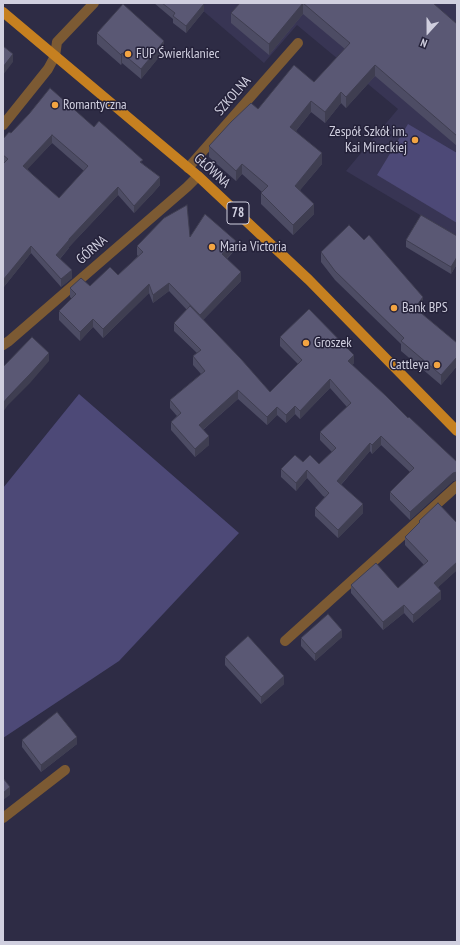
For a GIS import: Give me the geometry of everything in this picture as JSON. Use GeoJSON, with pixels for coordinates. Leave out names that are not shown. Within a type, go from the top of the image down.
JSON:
{"type":"FeatureCollection","features":[{"type":"Feature","properties":{"kind":"main road","name":"GŁÓWNA"},"geometry":{"type":"LineString","coordinates":[[3,12],[198,176],[309,280],[457,432]]}},
{"type":"Feature","properties":{"kind":"street"},"geometry":{"type":"LineString","coordinates":[[3,125],[48,69],[55,56],[57,42],[94,3]]}},
{"type":"Feature","properties":{"kind":"street","name":"SZKOLNA"},"geometry":{"type":"LineString","coordinates":[[188,168],[298,43]]}},
{"type":"Feature","properties":{"kind":"street","name":"GÓRNA"},"geometry":{"type":"LineString","coordinates":[[3,344],[9,341],[198,176]]}},
{"type":"Feature","properties":{"kind":"street"},"geometry":{"type":"LineString","coordinates":[[285,641],[457,486]]}},
{"type":"Feature","properties":{"kind":"street"},"geometry":{"type":"LineString","coordinates":[[3,818],[65,770]]}},
{"type":"Feature","properties":{"kind":"shaded area","name":"Zespół Szkół im. Kai Mireckiej"},"geometry":{"type":"Polygon","coordinates":[[[194,3],[457,3],[457,237],[346,171],[398,109],[297,25],[264,63],[194,3]]]}},
{"type":"Feature","properties":{"kind":"shaded area"},"geometry":{"type":"Polygon","coordinates":[[[408,124],[457,153],[457,223],[377,175],[408,124]]]}},
{"type":"Feature","properties":{"kind":"shaded area"},"geometry":{"type":"Polygon","coordinates":[[[79,394],[239,533],[119,661],[3,738],[3,488],[79,394]]]}},
{"type":"Feature","properties":{"kind":"building"},"geometry":{"type":"Polygon","coordinates":[[[162,3],[204,4],[186,26],[173,16],[175,13],[162,3]]]}},
{"type":"Feature","properties":{"kind":"building"},"geometry":{"type":"Polygon","coordinates":[[[240,3],[303,3],[269,44],[231,13],[240,3]]]}},
{"type":"Feature","properties":{"kind":"building"},"geometry":{"type":"Polygon","coordinates":[[[303,3],[433,3],[457,24],[457,136],[375,65],[346,97],[341,92],[325,112],[311,101],[290,127],[322,153],[295,186],[314,204],[293,225],[261,193],[268,186],[242,164],[236,171],[209,146],[251,103],[258,109],[294,65],[314,82],[350,43],[303,3]]]}},
{"type":"Feature","properties":{"kind":"building"},"geometry":{"type":"Polygon","coordinates":[[[123,4],[164,41],[141,69],[122,53],[121,55],[97,33],[123,4]]]}},
{"type":"Feature","properties":{"kind":"building"},"geometry":{"type":"Polygon","coordinates":[[[3,46],[13,54],[3,67],[3,46]]]}},
{"type":"Feature","properties":{"kind":"building"},"geometry":{"type":"Polygon","coordinates":[[[50,88],[94,127],[99,121],[143,160],[140,162],[160,177],[134,206],[118,187],[56,255],[72,270],[61,279],[31,246],[3,280],[3,164],[8,159],[3,155],[3,139],[9,132],[11,133],[50,88]],[[52,135],[23,166],[59,198],[88,166],[52,135]]]}},
{"type":"Feature","properties":{"kind":"building"},"geometry":{"type":"Polygon","coordinates":[[[187,205],[190,237],[205,214],[236,241],[222,254],[241,272],[200,315],[169,283],[153,295],[149,284],[103,329],[93,319],[80,332],[59,311],[76,294],[70,288],[81,278],[90,286],[110,267],[118,275],[143,252],[137,246],[164,218],[187,205]]]}},
{"type":"Feature","properties":{"kind":"building"},"geometry":{"type":"Polygon","coordinates":[[[421,215],[457,236],[457,257],[451,267],[406,240],[421,215]]]}},
{"type":"Feature","properties":{"kind":"building"},"geometry":{"type":"Polygon","coordinates":[[[349,225],[364,240],[369,235],[423,297],[415,308],[457,343],[457,357],[441,375],[401,341],[404,338],[335,271],[321,252],[349,225]]]}},
{"type":"Feature","properties":{"kind":"building"},"geometry":{"type":"Polygon","coordinates":[[[190,306],[241,359],[270,392],[302,360],[280,337],[309,309],[354,355],[348,361],[457,462],[457,472],[453,473],[410,512],[390,492],[414,468],[381,436],[372,445],[370,443],[337,481],[363,504],[338,530],[315,508],[329,493],[307,470],[296,483],[281,469],[295,455],[303,462],[310,455],[319,464],[336,448],[320,432],[351,403],[330,379],[300,411],[295,406],[286,415],[277,407],[267,417],[238,390],[199,425],[209,436],[195,449],[171,422],[181,413],[170,400],[205,371],[193,356],[201,350],[174,323],[190,306]]]}},
{"type":"Feature","properties":{"kind":"building"},"geometry":{"type":"Polygon","coordinates":[[[32,337],[49,353],[3,403],[3,367],[32,337]]]}},
{"type":"Feature","properties":{"kind":"building"},"geometry":{"type":"Polygon","coordinates":[[[438,503],[457,523],[457,562],[434,583],[441,591],[413,615],[404,605],[383,622],[351,585],[376,563],[398,588],[428,561],[405,537],[438,503]]]}},
{"type":"Feature","properties":{"kind":"building"},"geometry":{"type":"Polygon","coordinates":[[[328,614],[342,630],[315,654],[301,638],[328,614]]]}},
{"type":"Feature","properties":{"kind":"building"},"geometry":{"type":"Polygon","coordinates":[[[248,636],[284,676],[261,697],[225,657],[248,636]]]}},
{"type":"Feature","properties":{"kind":"building"},"geometry":{"type":"Polygon","coordinates":[[[57,712],[77,737],[41,765],[22,740],[57,712]]]}},
{"type":"Feature","properties":{"kind":"building"},"geometry":{"type":"Polygon","coordinates":[[[3,778],[10,787],[3,793],[3,778]]]}},
{"type":"Feature","properties":{"kind":"place","name":"FUP Świerklaniec"},"geometry":{"type":"Point","coordinates":[128,54]}},
{"type":"Feature","properties":{"kind":"place","name":"Romantyczna"},"geometry":{"type":"Point","coordinates":[55,105]}},
{"type":"Feature","properties":{"kind":"place","name":"Zespół Szkół im. Kai Mireckiej"},"geometry":{"type":"Point","coordinates":[415,140]}},
{"type":"Feature","properties":{"kind":"place","name":"Maria Victoria"},"geometry":{"type":"Point","coordinates":[212,247]}},
{"type":"Feature","properties":{"kind":"place","name":"Bank BPS"},"geometry":{"type":"Point","coordinates":[394,308]}},
{"type":"Feature","properties":{"kind":"place","name":"Groszek"},"geometry":{"type":"Point","coordinates":[306,343]}},
{"type":"Feature","properties":{"kind":"place","name":"Cattleya"},"geometry":{"type":"Point","coordinates":[437,365]}}]}
